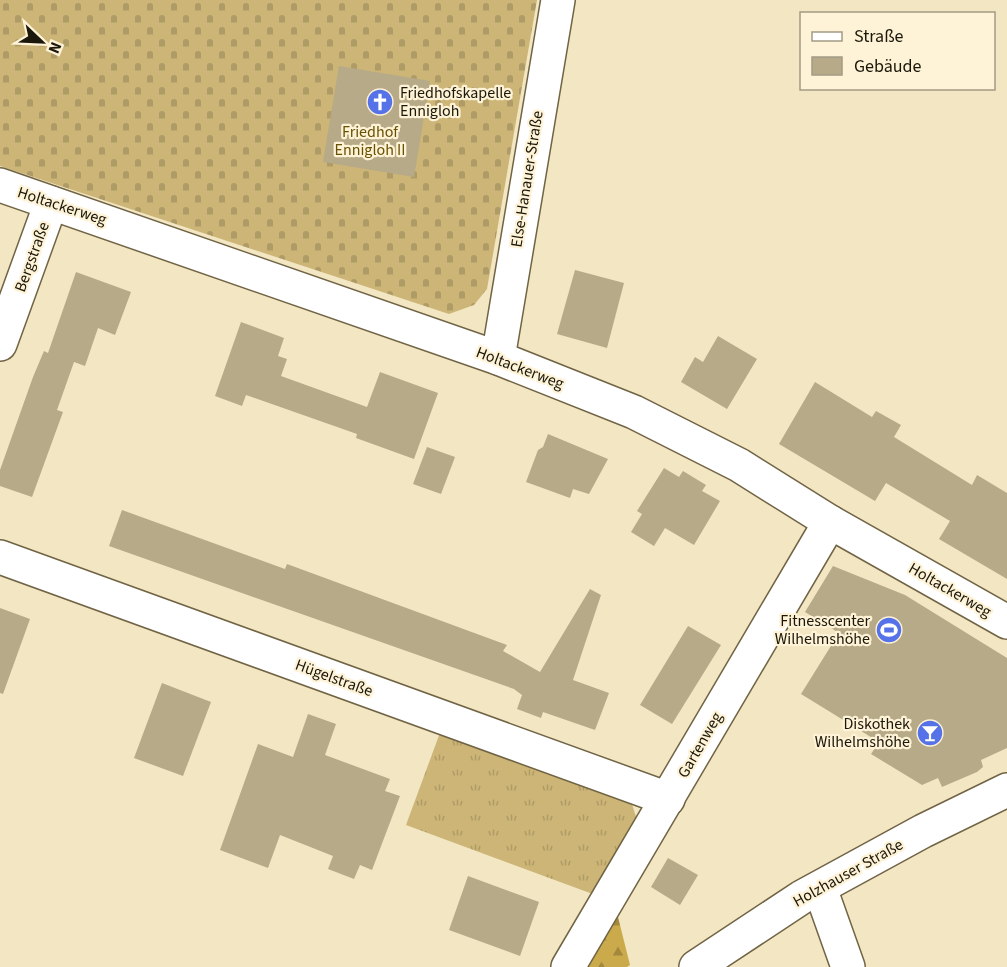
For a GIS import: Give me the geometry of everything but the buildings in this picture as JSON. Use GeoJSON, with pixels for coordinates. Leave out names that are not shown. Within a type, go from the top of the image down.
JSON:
{"type":"FeatureCollection","features":[{"type":"Feature","properties":{"kind":"street","name":"Else-Hanauer-Straße"},"geometry":{"type":"LineString","coordinates":[[498,358],[558,0]]}},
{"type":"Feature","properties":{"kind":"street","name":"Holtackerweg"},"geometry":{"type":"LineString","coordinates":[[0,185],[498,358],[634,412],[739,465],[830,522],[1007,622]]}},
{"type":"Feature","properties":{"kind":"street","name":"Bergstraße"},"geometry":{"type":"LineString","coordinates":[[0,344],[51,203]]}},
{"type":"Feature","properties":{"kind":"street","name":"Gartenweg"},"geometry":{"type":"LineString","coordinates":[[568,967],[830,522]]}},
{"type":"Feature","properties":{"kind":"street","name":"Hügelstraße"},"geometry":{"type":"LineString","coordinates":[[0,557],[668,799]]}},
{"type":"Feature","properties":{"kind":"street","name":"Holzhauser Straße"},"geometry":{"type":"LineString","coordinates":[[696,967],[820,888],[923,831],[1007,790]]}},
{"type":"Feature","properties":{"kind":"street"},"geometry":{"type":"LineString","coordinates":[[820,888],[848,967]]}},
{"type":"Feature","properties":{"kind":"green space","name":"Friedhof Ennigloh II"},"geometry":{"type":"Polygon","coordinates":[[[0,0],[537,0],[487,289],[474,305],[449,314],[0,166],[0,0]]]}},
{"type":"Feature","properties":{"kind":"green space"},"geometry":{"type":"Polygon","coordinates":[[[441,730],[630,798],[640,829],[598,896],[406,825],[441,730]]]}},
{"type":"Feature","properties":{"kind":"green space"},"geometry":{"type":"Polygon","coordinates":[[[617,913],[630,965],[627,967],[583,967],[617,913]]]}},
{"type":"Feature","properties":{"kind":"place","name":"Friedhofskapelle Ennigloh"},"geometry":{"type":"Point","coordinates":[380,102]}},
{"type":"Feature","properties":{"kind":"place","name":"Fitnesscenter Wilhelmshöhe"},"geometry":{"type":"Point","coordinates":[889,630]}},
{"type":"Feature","properties":{"kind":"place","name":"Diskothek Wilhelmshöhe"},"geometry":{"type":"Point","coordinates":[930,733]}}]}
